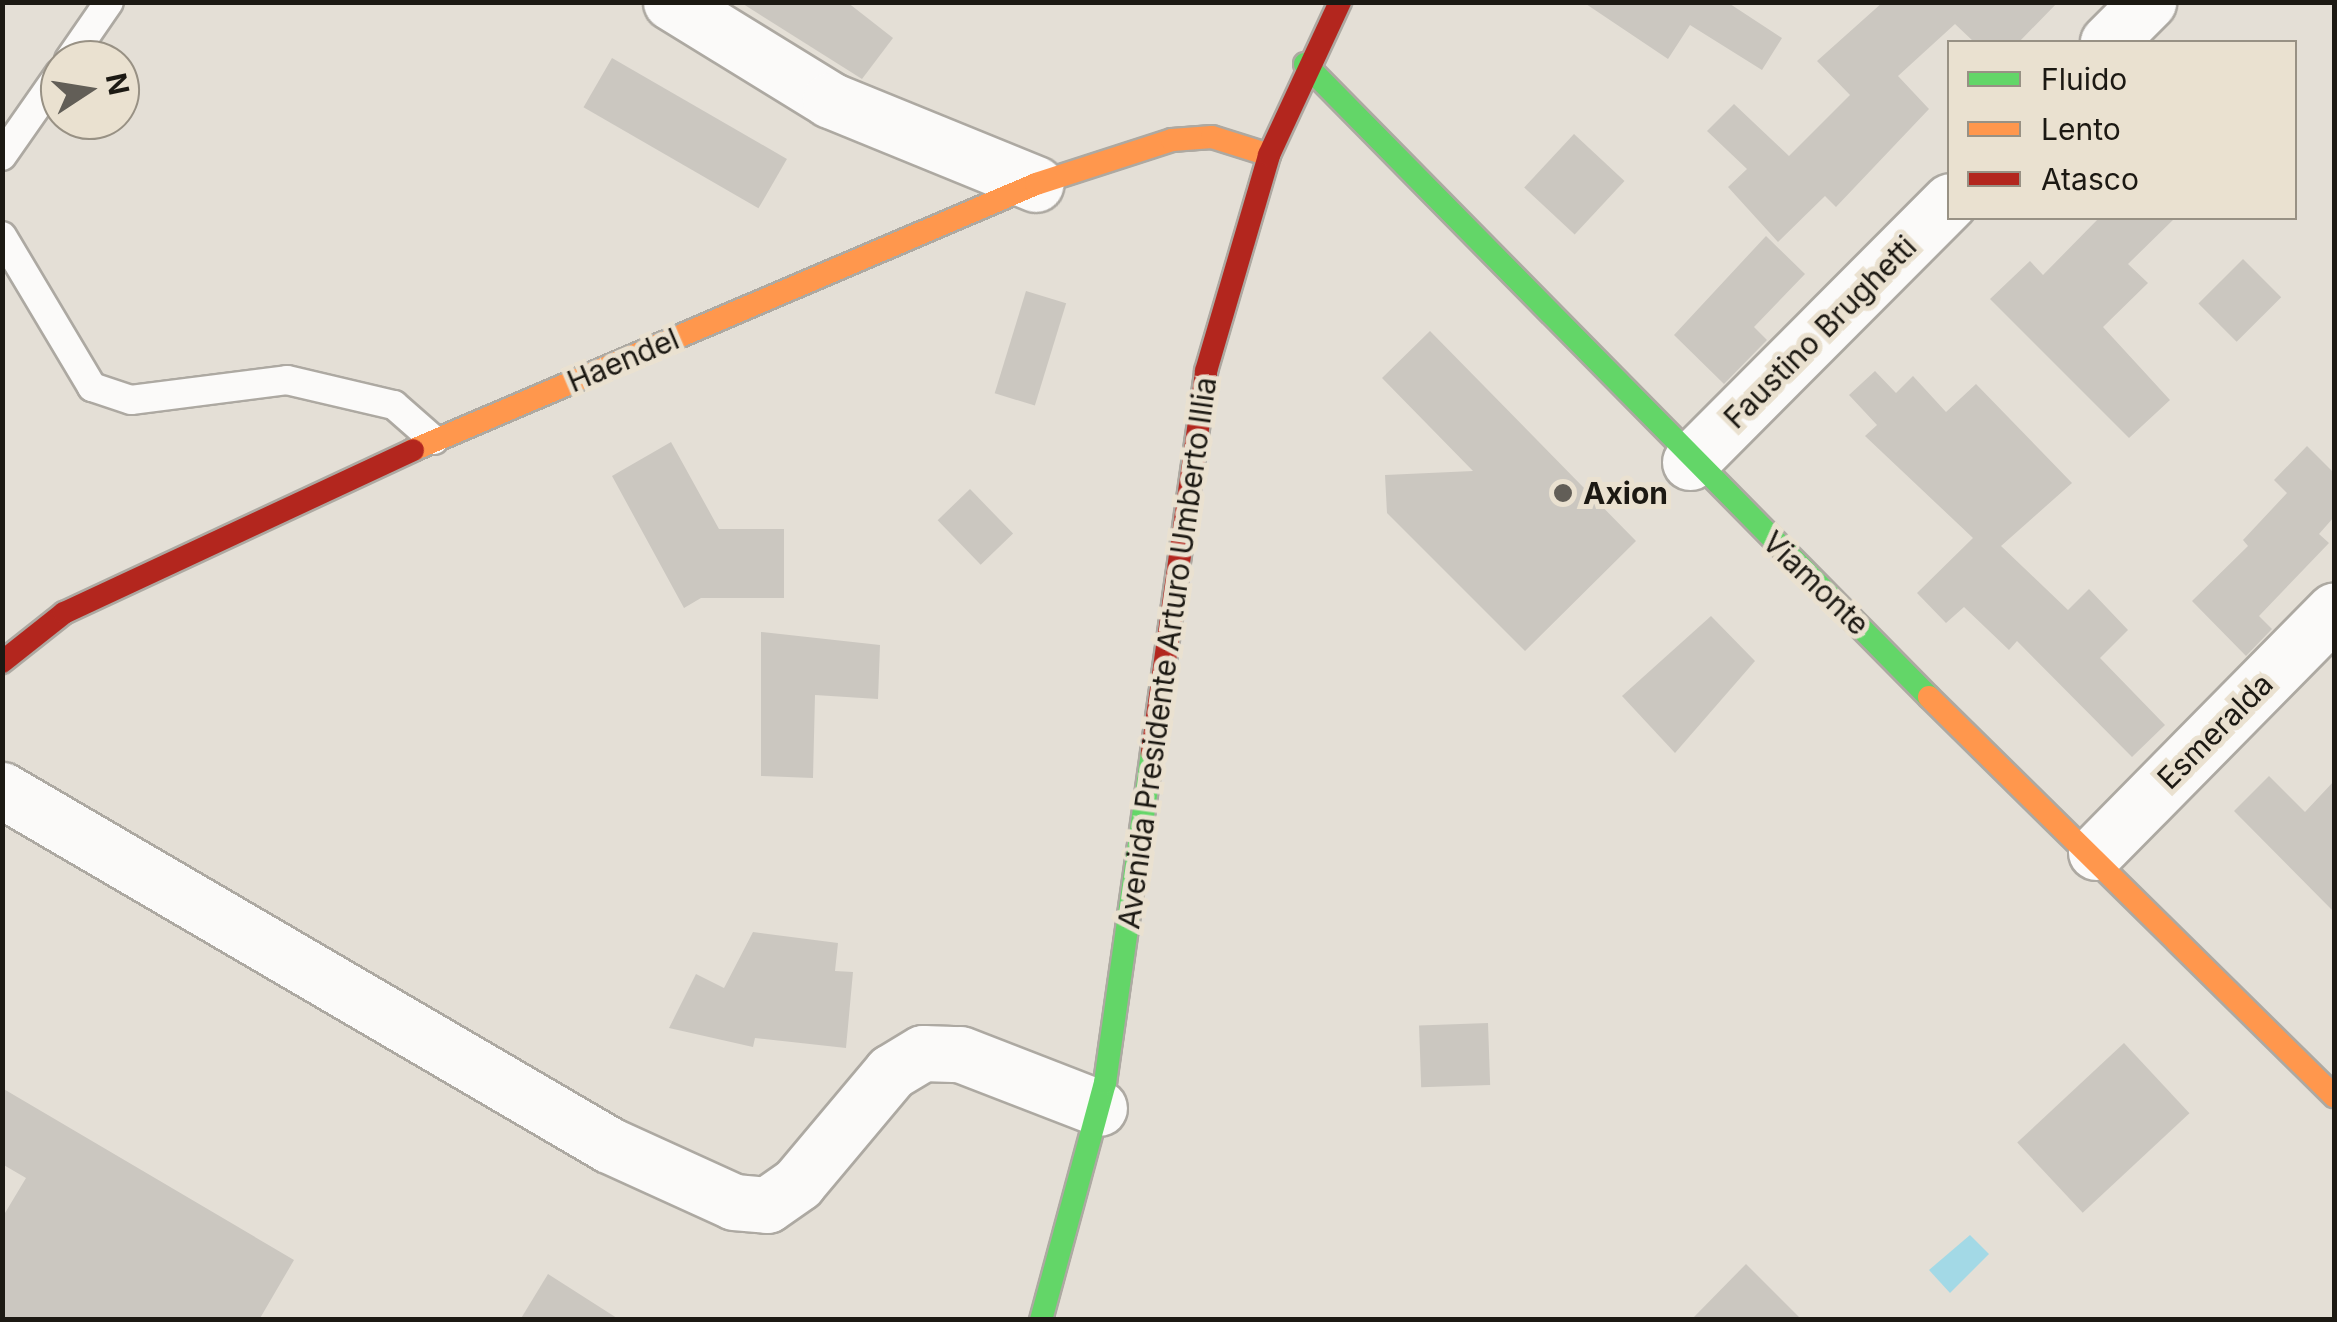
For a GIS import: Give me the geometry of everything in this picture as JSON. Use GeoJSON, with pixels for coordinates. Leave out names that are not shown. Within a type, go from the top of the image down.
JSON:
{"type":"FeatureCollection","features":[{"type":"Feature","properties":{"kind":"street"},"geometry":{"type":"LineString","coordinates":[[671,2],[830,100],[1036,184]]}},
{"type":"Feature","properties":{"kind":"street","name":"Avenida Presidente Arturo Umberto Illia"},"geometry":{"type":"LineString","coordinates":[[1041,1320],[1099,1108],[1206,371],[1269,155],[1305,64],[1340,2]]}},
{"type":"Feature","properties":{"kind":"street"},"geometry":{"type":"LineString","coordinates":[[2110,40],[2148,2]]}},
{"type":"Feature","properties":{"kind":"street","name":"Viamonte"},"geometry":{"type":"LineString","coordinates":[[1305,64],[1690,462],[2096,852],[2334,1096]]}},
{"type":"Feature","properties":{"kind":"street","name":"Haendel"},"geometry":{"type":"LineString","coordinates":[[2,662],[64,613],[434,440],[1036,184],[1172,140],[1212,137],[1269,155]]}},
{"type":"Feature","properties":{"kind":"street","name":"Faustino Brughetti"},"geometry":{"type":"LineString","coordinates":[[1690,462],[1947,205]]}},
{"type":"Feature","properties":{"kind":"street","name":"Esmeralda"},"geometry":{"type":"LineString","coordinates":[[2096,852],[2334,611]]}},
{"type":"Feature","properties":{"kind":"street"},"geometry":{"type":"LineString","coordinates":[[2,790],[609,1145],[734,1202],[767,1204],[798,1183],[890,1072],[923,1052],[960,1054],[1099,1108]]}},
{"type":"Feature","properties":{"kind":"lane"},"geometry":{"type":"LineString","coordinates":[[83,40],[109,2]]}},
{"type":"Feature","properties":{"kind":"lane"},"geometry":{"type":"LineString","coordinates":[[2,156],[40,102]]}},
{"type":"Feature","properties":{"kind":"lane"},"geometry":{"type":"LineString","coordinates":[[2,236],[92,387],[131,400],[287,380],[394,405],[434,440]]}},
{"type":"Feature","properties":{"kind":"water"},"geometry":{"type":"Polygon","coordinates":[[[1970,1235],[1989,1254],[1950,1293],[1929,1270],[1970,1235]]]}},
{"type":"Feature","properties":{"kind":"building"},"geometry":{"type":"Polygon","coordinates":[[[740,2],[847,2],[893,38],[862,79],[740,2]]]}},
{"type":"Feature","properties":{"kind":"building"},"geometry":{"type":"Polygon","coordinates":[[[1583,2],[1727,2],[1782,38],[1762,70],[1690,25],[1668,59],[1583,2]]]}},
{"type":"Feature","properties":{"kind":"building"},"geometry":{"type":"Polygon","coordinates":[[[1883,2],[2058,2],[2021,40],[1972,40],[1955,24],[1898,76],[1929,109],[1836,207],[1825,196],[1778,242],[1728,187],[1747,169],[1707,131],[1734,104],[1789,156],[1850,95],[1817,61],[1883,2]]]}},
{"type":"Feature","properties":{"kind":"building"},"geometry":{"type":"Polygon","coordinates":[[[612,58],[787,159],[758,208],[584,107],[612,58]]]}},
{"type":"Feature","properties":{"kind":"building"},"geometry":{"type":"Polygon","coordinates":[[[1574,134],[1624,181],[1575,234],[1524,187],[1574,134]]]}},
{"type":"Feature","properties":{"kind":"building"},"geometry":{"type":"Polygon","coordinates":[[[2097,220],[2173,220],[2128,264],[2148,283],[2103,327],[2170,400],[2129,438],[1990,299],[2030,261],[2043,275],[2097,220]]]}},
{"type":"Feature","properties":{"kind":"building"},"geometry":{"type":"Polygon","coordinates":[[[1766,236],[1805,274],[1754,327],[1767,340],[1724,384],[1674,335],[1766,236]]]}},
{"type":"Feature","properties":{"kind":"building"},"geometry":{"type":"Polygon","coordinates":[[[2243,259],[2281,297],[2237,342],[2198,304],[2243,259]]]}},
{"type":"Feature","properties":{"kind":"building"},"geometry":{"type":"Polygon","coordinates":[[[1026,291],[1066,303],[1035,406],[995,393],[1026,291]]]}},
{"type":"Feature","properties":{"kind":"building"},"geometry":{"type":"Polygon","coordinates":[[[1430,331],[1636,541],[1525,651],[1387,513],[1385,475],[1473,471],[1382,378],[1430,331]]]}},
{"type":"Feature","properties":{"kind":"building"},"geometry":{"type":"Polygon","coordinates":[[[1875,371],[1896,393],[1913,376],[1946,412],[1976,384],[2072,483],[2001,546],[2068,610],[2089,589],[2128,630],[2100,658],[2165,725],[2132,757],[2017,641],[2009,650],[1964,607],[1946,623],[1917,593],[1973,538],[1865,436],[1877,425],[1849,395],[1875,371]]]}},
{"type":"Feature","properties":{"kind":"building"},"geometry":{"type":"Polygon","coordinates":[[[671,442],[719,529],[784,529],[784,598],[701,598],[684,608],[612,476],[671,442]]]}},
{"type":"Feature","properties":{"kind":"building"},"geometry":{"type":"Polygon","coordinates":[[[2307,446],[2334,473],[2334,517],[2319,534],[2329,543],[2259,616],[2272,629],[2246,656],[2192,601],[2248,546],[2243,540],[2287,493],[2274,480],[2307,446]]]}},
{"type":"Feature","properties":{"kind":"building"},"geometry":{"type":"Polygon","coordinates":[[[970,489],[1013,534],[981,565],[938,520],[970,489]]]}},
{"type":"Feature","properties":{"kind":"building"},"geometry":{"type":"Polygon","coordinates":[[[1711,616],[1755,661],[1675,753],[1622,696],[1711,616]]]}},
{"type":"Feature","properties":{"kind":"building"},"geometry":{"type":"Polygon","coordinates":[[[761,632],[880,645],[878,699],[815,695],[813,778],[761,776],[761,632]]]}},
{"type":"Feature","properties":{"kind":"building"},"geometry":{"type":"Polygon","coordinates":[[[2269,776],[2305,812],[2334,781],[2334,912],[2234,811],[2269,776]]]}},
{"type":"Feature","properties":{"kind":"building"},"geometry":{"type":"Polygon","coordinates":[[[753,932],[838,943],[835,971],[853,972],[846,1048],[755,1038],[753,1047],[669,1028],[696,974],[724,988],[753,932]]]}},
{"type":"Feature","properties":{"kind":"building"},"geometry":{"type":"Polygon","coordinates":[[[1488,1023],[1490,1085],[1421,1087],[1419,1025],[1488,1023]]]}},
{"type":"Feature","properties":{"kind":"building"},"geometry":{"type":"Polygon","coordinates":[[[2124,1043],[2189,1113],[2083,1213],[2017,1143],[2124,1043]]]}},
{"type":"Feature","properties":{"kind":"building"},"geometry":{"type":"Polygon","coordinates":[[[2,1088],[294,1260],[259,1320],[2,1320],[2,1218],[26,1178],[2,1164],[2,1088]]]}},
{"type":"Feature","properties":{"kind":"building"},"geometry":{"type":"Polygon","coordinates":[[[1746,1264],[1802,1320],[1691,1320],[1746,1264]]]}},
{"type":"Feature","properties":{"kind":"building"},"geometry":{"type":"Polygon","coordinates":[[[548,1274],[620,1320],[520,1320],[548,1274]]]}},
{"type":"Feature","properties":{"kind":"traffic: fast"},"geometry":{"type":"LineString","coordinates":[[1305,64],[1929,697]]}},
{"type":"Feature","properties":{"kind":"traffic: fast"},"geometry":{"type":"LineString","coordinates":[[1041,1320],[1105,1083],[1152,752]]}},
{"type":"Feature","properties":{"kind":"traffic: slow"},"geometry":{"type":"LineString","coordinates":[[413,450],[1036,184],[1172,140],[1212,137],[1269,155]]}},
{"type":"Feature","properties":{"kind":"traffic: slow"},"geometry":{"type":"LineString","coordinates":[[1929,697],[2334,1096]]}},
{"type":"Feature","properties":{"kind":"traffic: jam"},"geometry":{"type":"LineString","coordinates":[[1152,752],[1206,371],[1269,155],[1340,2]]}},
{"type":"Feature","properties":{"kind":"traffic: jam"},"geometry":{"type":"LineString","coordinates":[[2,662],[64,613],[413,450]]}},
{"type":"Feature","properties":{"kind":"place","name":"Axion"},"geometry":{"type":"Point","coordinates":[1563,493]}}]}
